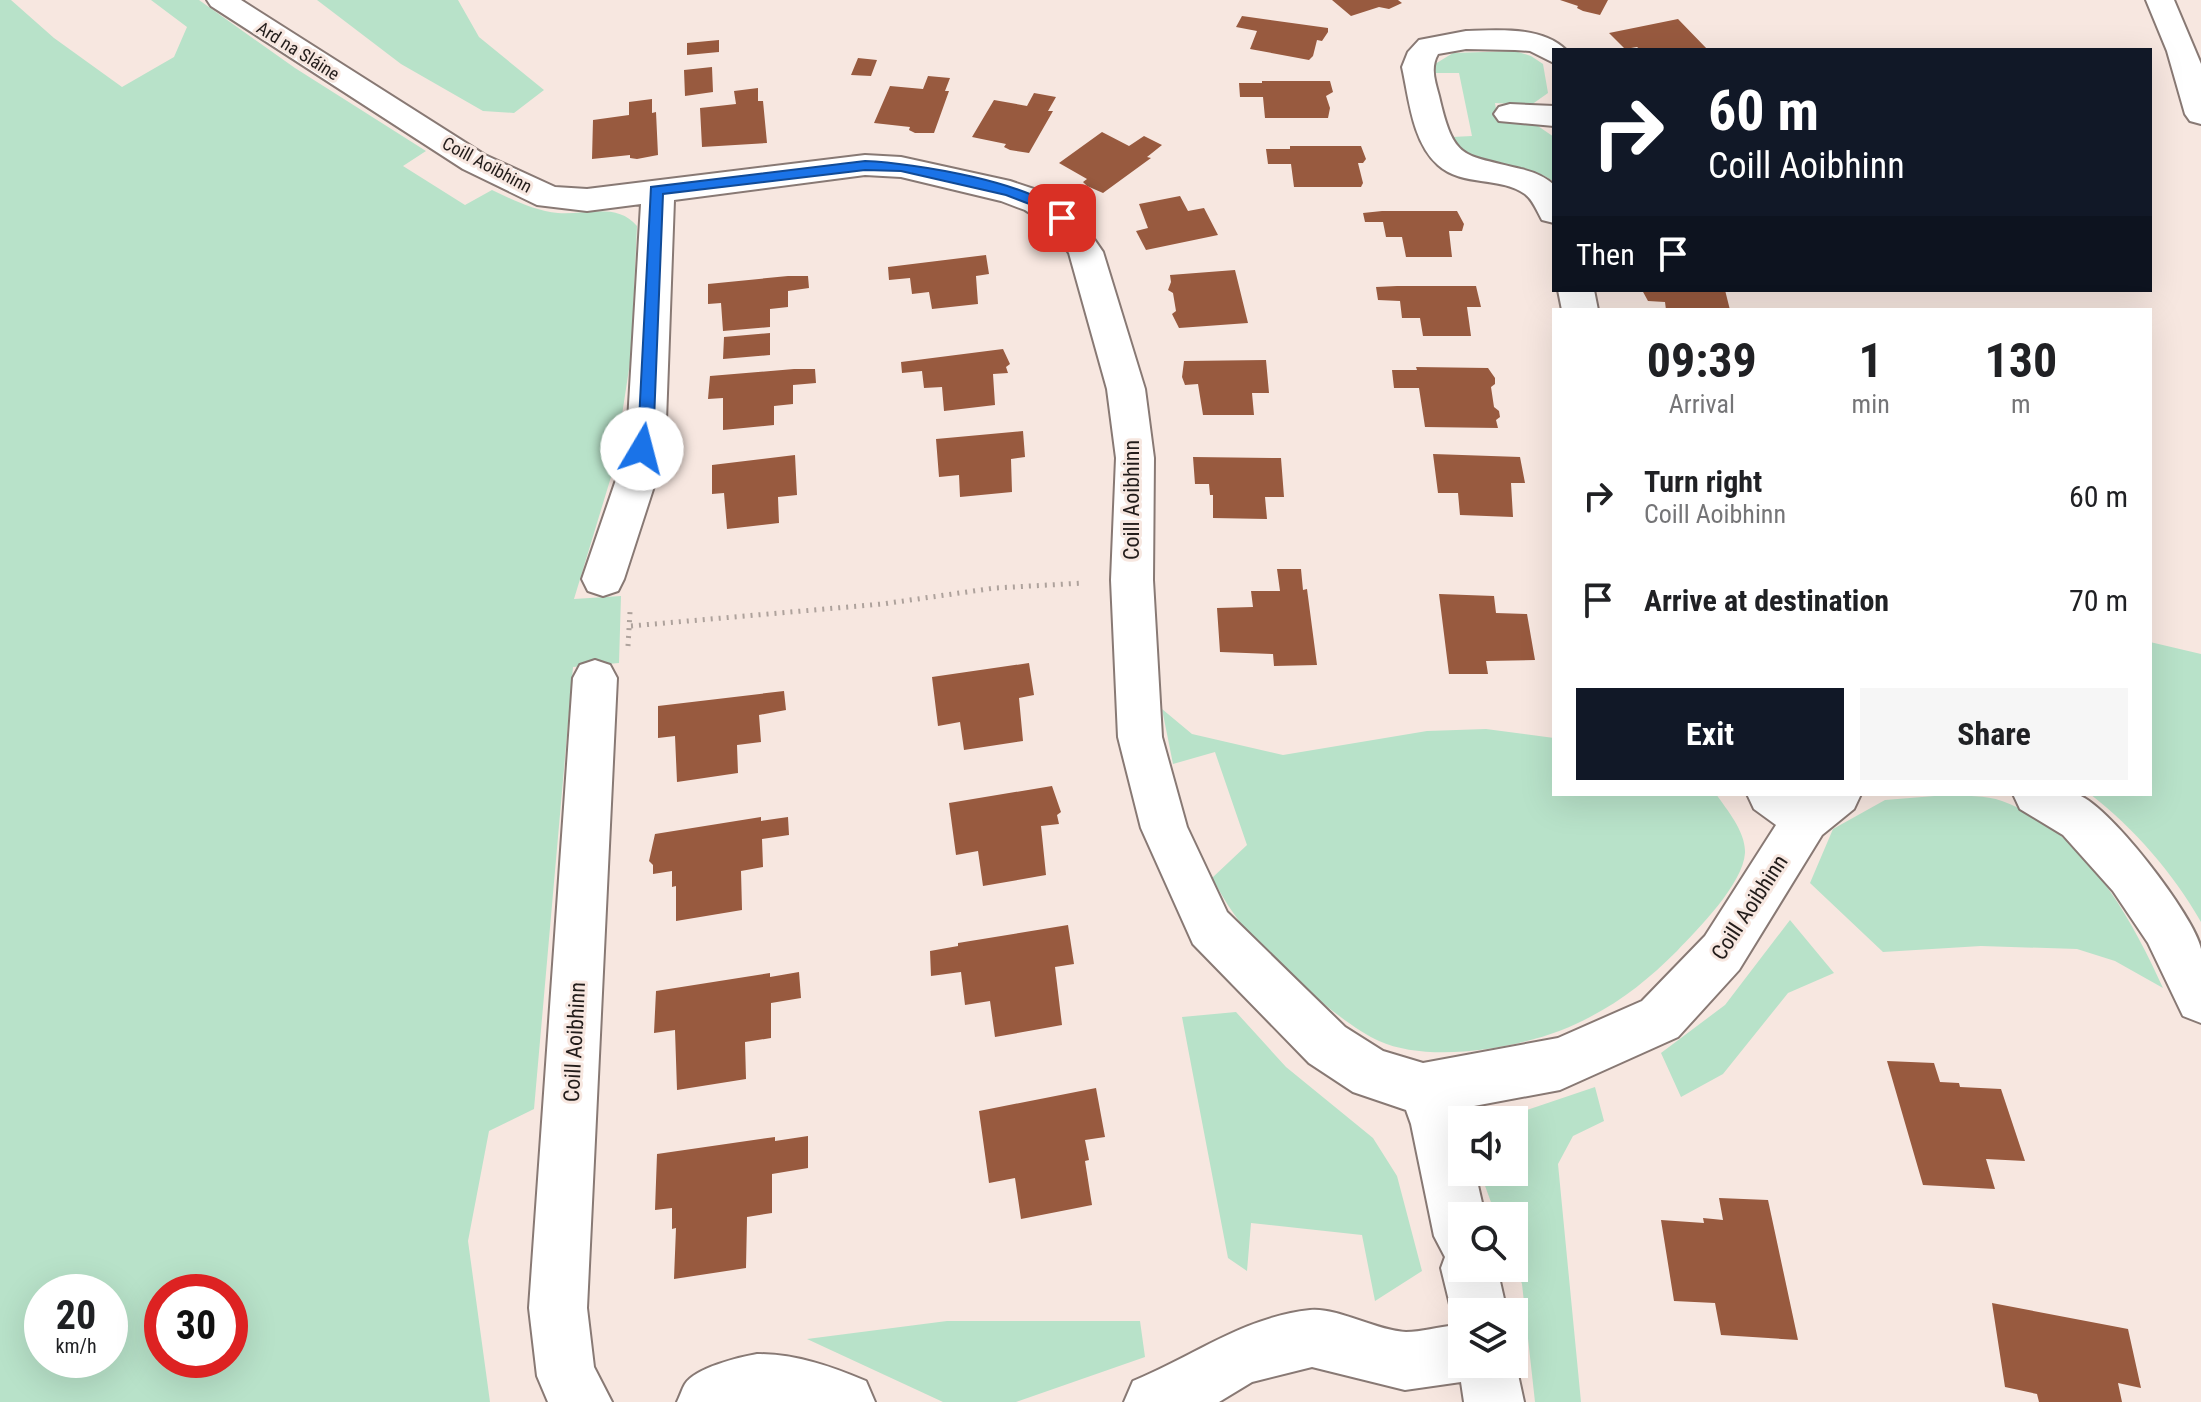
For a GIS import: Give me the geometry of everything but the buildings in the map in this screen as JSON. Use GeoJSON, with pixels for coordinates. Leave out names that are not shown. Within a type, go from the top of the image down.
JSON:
{"type":"FeatureCollection","features":[{"type":"Feature","properties":{"kind":"street","name":"Ard na Sláine"},"geometry":{"type":"LineString","coordinates":[[221,0],[377,100]]}},
{"type":"Feature","properties":{"kind":"street"},"geometry":{"type":"LineString","coordinates":[[2160,0],[2182,51],[2201,114]]}},
{"type":"Feature","properties":{"kind":"street"},"geometry":{"type":"LineString","coordinates":[[1552,53],[1540,45],[1515,41],[1451,41],[1432,45],[1421,55],[1417,67],[1438,145],[1450,160],[1479,171],[1513,176],[1535,185],[1552,206]]}},
{"type":"Feature","properties":{"kind":"street","name":"Coill Aoibhinn"},"geometry":{"type":"LineString","coordinates":[[377,100],[474,162],[549,197],[587,200],[865,165],[901,167],[1010,192],[1037,202],[1062,218],[1086,252],[1126,389],[1135,458],[1132,580],[1140,737],[1164,828],[1210,928],[1327,1045],[1371,1074],[1423,1089],[1560,1064],[1660,1019],[1722,953],[1804,803]]}},
{"type":"Feature","properties":{"kind":"street"},"geometry":{"type":"LineString","coordinates":[[1510,114],[1552,116]]}},
{"type":"Feature","properties":{"kind":"street"},"geometry":{"type":"LineString","coordinates":[[603,579],[637,477],[647,421],[658,207],[656,190]]}},
{"type":"Feature","properties":{"kind":"street","name":"Coill Aoibhinn"},"geometry":{"type":"LineString","coordinates":[[582,1402],[566,1376],[558,1308],[595,678]]}},
{"type":"Feature","properties":{"kind":"street"},"geometry":{"type":"LineString","coordinates":[[2039,796],[2079,820],[2130,875],[2165,927],[2201,998]]}},
{"type":"Feature","properties":{"kind":"street"},"geometry":{"type":"LineString","coordinates":[[1423,1089],[1438,1124],[1455,1202]]}},
{"type":"Feature","properties":{"kind":"street"},"geometry":{"type":"LineString","coordinates":[[1154,1402],[1170,1398],[1241,1356],[1312,1338],[1405,1361],[1448,1355]]}},
{"type":"Feature","properties":{"kind":"street"},"geometry":{"type":"LineString","coordinates":[[1490,1378],[1494,1402]]}},
{"type":"Feature","properties":{"kind":"street"},"geometry":{"type":"LineString","coordinates":[[707,1402],[724,1389],[771,1382],[817,1390],[845,1402]]}},
{"type":"Feature","properties":{"kind":"path"},"geometry":{"type":"LineString","coordinates":[[595,678],[624,675],[631,626],[629,605],[635,577],[603,579]]}},
{"type":"Feature","properties":{"kind":"path"},"geometry":{"type":"LineString","coordinates":[[631,626],[882,604],[995,588],[1132,580]]}},
{"type":"Feature","properties":{"kind":"green space"},"geometry":{"type":"Polygon","coordinates":[[[0,0],[11,0],[54,38],[122,87],[174,57],[187,27],[151,0],[199,0],[295,68],[426,151],[403,166],[465,205],[492,190],[541,210],[558,213],[611,212],[620,214],[637,226],[631,356],[614,467],[574,599],[621,596],[619,663],[573,667],[534,1109],[489,1131],[468,1241],[490,1402],[0,1402],[0,0]]]}},
{"type":"Feature","properties":{"kind":"green space"},"geometry":{"type":"Polygon","coordinates":[[[317,0],[458,0],[479,37],[544,90],[514,113],[483,111],[401,64],[317,0]]]}},
{"type":"Feature","properties":{"kind":"green space"},"geometry":{"type":"Polygon","coordinates":[[[1515,51],[1543,64],[1548,93],[1531,105],[1495,103],[1498,121],[1535,124],[1552,136],[1552,181],[1528,170],[1482,159],[1459,147],[1452,137],[1472,136],[1459,73],[1435,73],[1435,64],[1453,53],[1515,51]]]}},
{"type":"Feature","properties":{"kind":"green space"},"geometry":{"type":"Polygon","coordinates":[[[2152,642],[2201,654],[2201,922],[2152,852],[2092,796],[2152,796],[2152,642]]]}},
{"type":"Feature","properties":{"kind":"green space"},"geometry":{"type":"Polygon","coordinates":[[[1162,709],[1192,734],[1283,755],[1427,731],[1486,729],[1552,738],[1552,796],[1717,796],[1735,822],[1745,853],[1728,892],[1696,931],[1657,970],[1590,1017],[1543,1036],[1486,1049],[1428,1052],[1402,1048],[1363,1032],[1322,1003],[1246,929],[1212,878],[1247,845],[1215,752],[1173,764],[1162,709]]]}},
{"type":"Feature","properties":{"kind":"green space"},"geometry":{"type":"Polygon","coordinates":[[[1935,796],[1982,797],[2002,801],[2057,832],[2080,854],[2118,904],[2163,988],[2115,961],[2077,949],[1981,946],[1883,952],[1810,883],[1833,829],[1885,800],[1935,796]]]}},
{"type":"Feature","properties":{"kind":"green space"},"geometry":{"type":"Polygon","coordinates":[[[1790,920],[1834,973],[1788,993],[1723,1074],[1681,1097],[1661,1053],[1725,1005],[1790,920]]]}},
{"type":"Feature","properties":{"kind":"green space"},"geometry":{"type":"Polygon","coordinates":[[[1236,1012],[1286,1067],[1373,1138],[1397,1176],[1422,1271],[1375,1301],[1362,1235],[1251,1223],[1247,1271],[1228,1258],[1182,1017],[1236,1012]]]}},
{"type":"Feature","properties":{"kind":"green space"},"geometry":{"type":"Polygon","coordinates":[[[1595,1087],[1604,1121],[1573,1136],[1558,1164],[1581,1402],[1535,1402],[1528,1338],[1528,1298],[1524,1298],[1521,1282],[1528,1282],[1528,1202],[1491,1202],[1485,1186],[1528,1186],[1528,1110],[1595,1087]]]}},
{"type":"Feature","properties":{"kind":"green space"},"geometry":{"type":"Polygon","coordinates":[[[947,1321],[1140,1321],[1145,1357],[1016,1402],[943,1402],[807,1339],[947,1321]]]}},
{"type":"Feature","properties":{"kind":"route"},"geometry":{"type":"LineString","coordinates":[[642,449],[647,421],[658,207],[656,190],[865,165],[901,167],[1010,192],[1037,202],[1062,218]]}}]}
